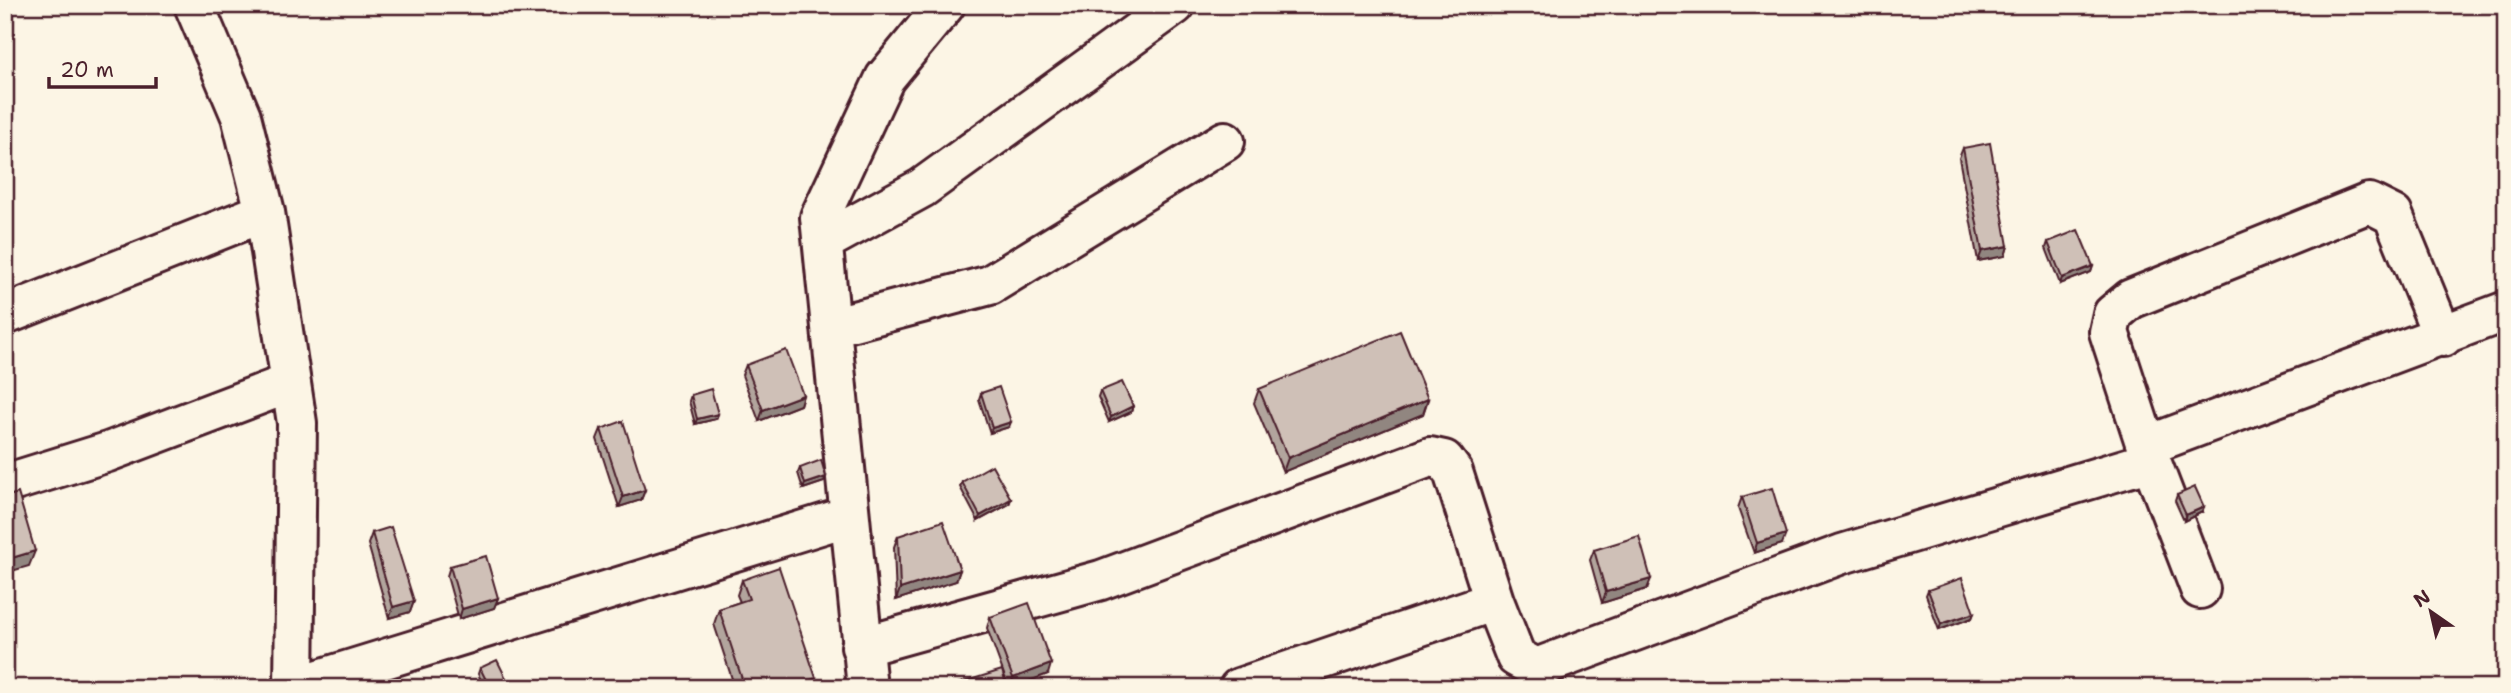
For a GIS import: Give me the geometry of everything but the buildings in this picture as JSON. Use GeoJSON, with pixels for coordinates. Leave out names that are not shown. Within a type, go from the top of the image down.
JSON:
{"type":"FeatureCollection","features":[{"type":"Feature","properties":{"kind":"street"},"geometry":{"type":"LineString","coordinates":[[194,5],[241,116],[265,212],[296,423],[294,687],[849,516]]}},
{"type":"Feature","properties":{"kind":"street"},"geometry":{"type":"LineString","coordinates":[[867,688],[820,216],[885,78],[945,5]]}},
{"type":"Feature","properties":{"kind":"street"},"geometry":{"type":"LineString","coordinates":[[822,242],[922,188],[1175,5]]}},
{"type":"Feature","properties":{"kind":"street"},"geometry":{"type":"LineString","coordinates":[[831,327],[990,285],[1225,141]]}},
{"type":"Feature","properties":{"kind":"street"},"geometry":{"type":"LineString","coordinates":[[2200,589],[2148,453],[2109,332],[2113,314],[2131,299],[2369,203],[2393,215],[2443,337]]}},
{"type":"Feature","properties":{"kind":"street"},"geometry":{"type":"LineString","coordinates":[[5,315],[265,212]]}},
{"type":"Feature","properties":{"kind":"street"},"geometry":{"type":"LineString","coordinates":[[861,647],[1101,580],[1430,457],[1444,460],[1453,472],[1494,601],[1516,657],[1536,668],[1842,554],[2148,453],[2506,311]]}},
{"type":"Feature","properties":{"kind":"street"},"geometry":{"type":"LineString","coordinates":[[5,484],[108,453],[290,383]]}},
{"type":"Feature","properties":{"kind":"street"},"geometry":{"type":"LineString","coordinates":[[1239,688],[1494,601]]}}]}
